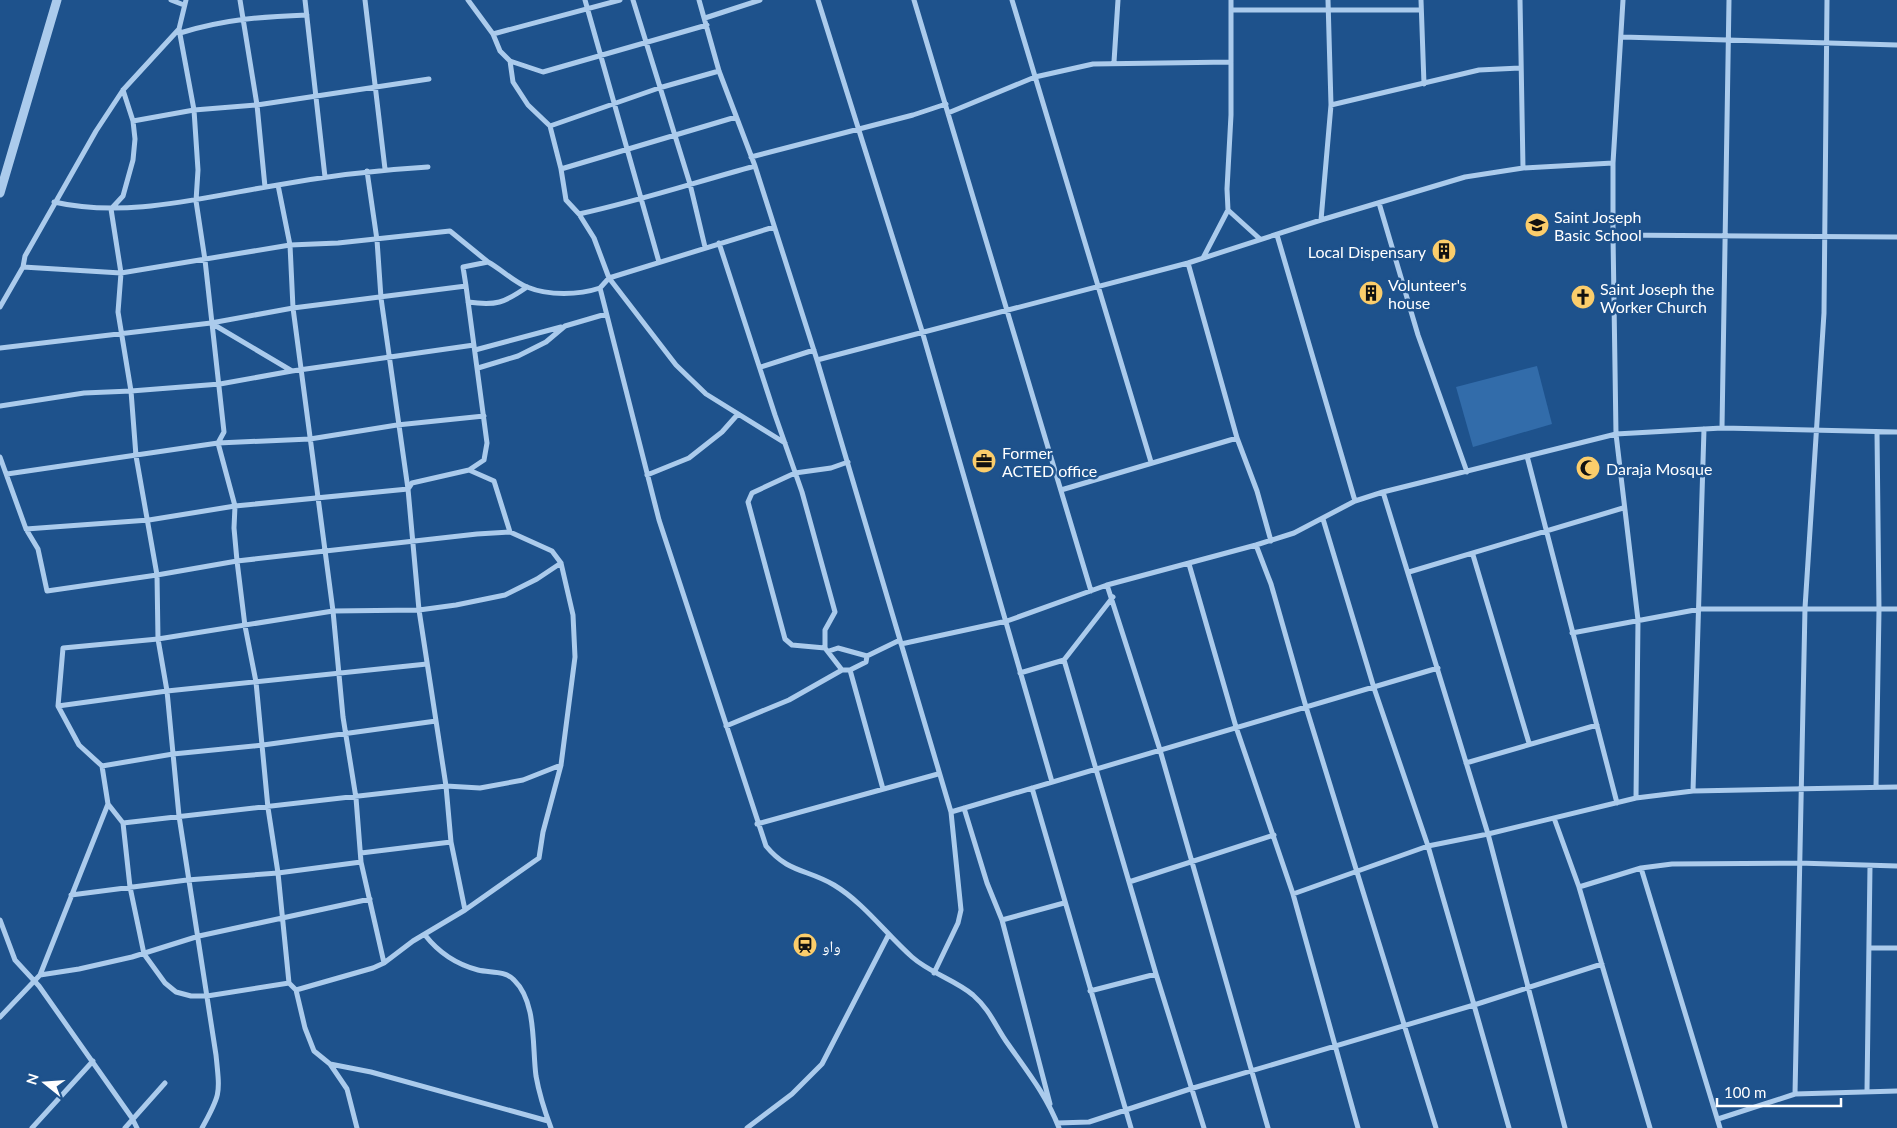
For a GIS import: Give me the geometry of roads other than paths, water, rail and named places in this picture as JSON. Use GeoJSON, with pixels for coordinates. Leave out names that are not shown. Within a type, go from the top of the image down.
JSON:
{"type":"FeatureCollection","features":[{"type":"Feature","properties":{"kind":"street"},"geometry":{"type":"LineString","coordinates":[[0,193],[57,0]]}},
{"type":"Feature","properties":{"kind":"street"},"geometry":{"type":"LineString","coordinates":[[171,0],[185,3],[179,31],[194,110],[198,170],[196,201],[220,384],[224,432],[218,443],[235,506],[234,528],[237,561],[245,626],[256,682],[268,808],[278,873],[289,983],[296,990],[305,1028],[314,1051],[330,1064],[347,1089],[358,1128]]}},
{"type":"Feature","properties":{"kind":"street"},"geometry":{"type":"LineString","coordinates":[[240,0],[257,105],[265,187]]}},
{"type":"Feature","properties":{"kind":"street"},"geometry":{"type":"LineString","coordinates":[[305,0],[314,95],[325,177]]}},
{"type":"Feature","properties":{"kind":"street"},"geometry":{"type":"LineString","coordinates":[[365,0],[385,169]]}},
{"type":"Feature","properties":{"kind":"street"},"geometry":{"type":"LineString","coordinates":[[468,0],[493,34],[500,51],[510,61],[543,72],[707,25]]}},
{"type":"Feature","properties":{"kind":"street"},"geometry":{"type":"LineString","coordinates":[[585,0],[629,149],[659,262]]}},
{"type":"Feature","properties":{"kind":"street"},"geometry":{"type":"LineString","coordinates":[[493,34],[620,0]]}},
{"type":"Feature","properties":{"kind":"street"},"geometry":{"type":"LineString","coordinates":[[633,0],[690,184],[705,247]]}},
{"type":"Feature","properties":{"kind":"street"},"geometry":{"type":"LineString","coordinates":[[700,0],[719,71],[756,166],[814,350],[901,642],[938,774],[951,812],[961,910],[958,923],[934,973]]}},
{"type":"Feature","properties":{"kind":"street"},"geometry":{"type":"LineString","coordinates":[[704,18],[760,0]]}},
{"type":"Feature","properties":{"kind":"street"},"geometry":{"type":"LineString","coordinates":[[818,0],[860,128],[922,331],[1052,782]]}},
{"type":"Feature","properties":{"kind":"street"},"geometry":{"type":"LineString","coordinates":[[914,0],[1091,591]]}},
{"type":"Feature","properties":{"kind":"street"},"geometry":{"type":"LineString","coordinates":[[1012,0],[1151,462]]}},
{"type":"Feature","properties":{"kind":"street"},"geometry":{"type":"LineString","coordinates":[[1114,62],[1118,0]]}},
{"type":"Feature","properties":{"kind":"street"},"geometry":{"type":"LineString","coordinates":[[1203,258],[1228,210],[1226,190],[1232,115],[1231,0]]}},
{"type":"Feature","properties":{"kind":"street"},"geometry":{"type":"LineString","coordinates":[[1321,220],[1330,105],[1328,0]]}},
{"type":"Feature","properties":{"kind":"street"},"geometry":{"type":"LineString","coordinates":[[1421,0],[1424,84]]}},
{"type":"Feature","properties":{"kind":"street"},"geometry":{"type":"LineString","coordinates":[[1520,0],[1523,168]]}},
{"type":"Feature","properties":{"kind":"street"},"geometry":{"type":"LineString","coordinates":[[1623,0],[1613,163],[1612,235],[1616,434],[1623,508],[1638,620],[1636,798]]}},
{"type":"Feature","properties":{"kind":"street"},"geometry":{"type":"LineString","coordinates":[[1722,428],[1729,0]]}},
{"type":"Feature","properties":{"kind":"street"},"geometry":{"type":"LineString","coordinates":[[1795,1094],[1798,863],[1802,788],[1805,608],[1824,313],[1823,236],[1828,43],[1827,0]]}},
{"type":"Feature","properties":{"kind":"street"},"geometry":{"type":"LineString","coordinates":[[1231,10],[1421,10]]}},
{"type":"Feature","properties":{"kind":"street"},"geometry":{"type":"LineString","coordinates":[[0,307],[54,202],[96,130],[124,90],[179,31],[243,18],[307,15]]}},
{"type":"Feature","properties":{"kind":"street"},"geometry":{"type":"LineString","coordinates":[[1622,37],[1897,45]]}},
{"type":"Feature","properties":{"kind":"street"},"geometry":{"type":"LineString","coordinates":[[510,61],[514,82],[528,105],[550,126],[561,169],[566,200],[579,214],[594,238],[609,278],[676,364],[706,394],[785,443]]}},
{"type":"Feature","properties":{"kind":"street"},"geometry":{"type":"LineString","coordinates":[[948,112],[1035,76],[1093,64],[1114,62],[1232,62]]}},
{"type":"Feature","properties":{"kind":"street"},"geometry":{"type":"LineString","coordinates":[[1330,105],[1479,70],[1520,68]]}},
{"type":"Feature","properties":{"kind":"street"},"geometry":{"type":"LineString","coordinates":[[550,126],[659,88],[719,71]]}},
{"type":"Feature","properties":{"kind":"street"},"geometry":{"type":"LineString","coordinates":[[133,121],[194,110],[257,105],[429,79]]}},
{"type":"Feature","properties":{"kind":"street"},"geometry":{"type":"LineString","coordinates":[[110,209],[123,196],[129,175],[135,139],[133,121],[124,90]]}},
{"type":"Feature","properties":{"kind":"street"},"geometry":{"type":"LineString","coordinates":[[751,157],[913,115],[946,104]]}},
{"type":"Feature","properties":{"kind":"street"},"geometry":{"type":"LineString","coordinates":[[561,169],[597,156],[629,149],[736,117]]}},
{"type":"Feature","properties":{"kind":"street"},"geometry":{"type":"LineString","coordinates":[[817,360],[1188,263],[1321,220],[1465,177],[1523,168],[1613,163]]}},
{"type":"Feature","properties":{"kind":"street"},"geometry":{"type":"LineString","coordinates":[[54,202],[83,208],[110,209],[196,201],[278,184],[367,170],[428,166]]}},
{"type":"Feature","properties":{"kind":"street"},"geometry":{"type":"LineString","coordinates":[[579,214],[642,200],[690,184],[756,166]]}},
{"type":"Feature","properties":{"kind":"street"},"geometry":{"type":"LineString","coordinates":[[367,170],[377,240],[381,298],[397,425],[408,489],[419,610],[446,786],[452,842],[465,910]]}},
{"type":"Feature","properties":{"kind":"street"},"geometry":{"type":"LineString","coordinates":[[278,184],[290,245],[301,371],[325,551],[346,734],[356,798],[361,862],[384,963]]}},
{"type":"Feature","properties":{"kind":"street"},"geometry":{"type":"LineString","coordinates":[[1379,203],[1418,335],[1468,472]]}},
{"type":"Feature","properties":{"kind":"street"},"geometry":{"type":"LineString","coordinates":[[110,209],[121,273],[118,312],[123,332],[131,392],[136,456],[149,520],[157,575],[158,639],[167,691],[179,816],[188,880],[199,936],[220,1091],[217,1101],[202,1128]]}},
{"type":"Feature","properties":{"kind":"street"},"geometry":{"type":"LineString","coordinates":[[1228,210],[1260,239]]}},
{"type":"Feature","properties":{"kind":"street"},"geometry":{"type":"LineString","coordinates":[[22,267],[121,273],[290,245],[377,240],[450,231],[488,262],[527,287],[550,292],[583,294],[600,288],[609,278],[774,227]]}},
{"type":"Feature","properties":{"kind":"street"},"geometry":{"type":"LineString","coordinates":[[1277,234],[1355,501]]}},
{"type":"Feature","properties":{"kind":"street"},"geometry":{"type":"LineString","coordinates":[[1612,235],[1897,237]]}},
{"type":"Feature","properties":{"kind":"street"},"geometry":{"type":"LineString","coordinates":[[719,243],[824,565],[835,612],[825,630],[827,650],[842,670]]}},
{"type":"Feature","properties":{"kind":"street"},"geometry":{"type":"LineString","coordinates":[[408,489],[412,483],[469,470],[484,460],[487,443],[463,266],[488,262]]}},
{"type":"Feature","properties":{"kind":"street"},"geometry":{"type":"LineString","coordinates":[[1188,263],[1237,438],[1257,491],[1271,541]]}},
{"type":"Feature","properties":{"kind":"street"},"geometry":{"type":"LineString","coordinates":[[0,348],[211,323],[294,308],[466,286]]}},
{"type":"Feature","properties":{"kind":"street"},"geometry":{"type":"LineString","coordinates":[[468,302],[490,305],[506,302],[527,287]]}},
{"type":"Feature","properties":{"kind":"street"},"geometry":{"type":"LineString","coordinates":[[600,288],[662,529],[757,824],[766,846],[777,859],[788,866],[833,885],[860,905],[888,936],[914,960],[972,994],[992,1016],[1009,1045],[1033,1077],[1058,1125],[1089,1122],[1124,1109],[1336,1047],[1602,964]]}},
{"type":"Feature","properties":{"kind":"street"},"geometry":{"type":"LineString","coordinates":[[0,406],[84,392],[131,392],[220,384],[292,371],[474,348],[606,314]]}},
{"type":"Feature","properties":{"kind":"street"},"geometry":{"type":"LineString","coordinates":[[211,323],[292,371]]}},
{"type":"Feature","properties":{"kind":"street"},"geometry":{"type":"LineString","coordinates":[[478,368],[518,356],[546,342],[565,326]]}},
{"type":"Feature","properties":{"kind":"street"},"geometry":{"type":"LineString","coordinates":[[761,367],[814,350]]}},
{"type":"Feature","properties":{"kind":"street"},"geometry":{"type":"LineString","coordinates":[[648,475],[689,458],[722,432],[738,414]]}},
{"type":"Feature","properties":{"kind":"street"},"geometry":{"type":"LineString","coordinates":[[7,474],[218,443],[310,439],[397,425],[484,416]]}},
{"type":"Feature","properties":{"kind":"street"},"geometry":{"type":"LineString","coordinates":[[848,462],[831,468],[795,473],[752,493],[748,498],[748,506],[785,639],[792,645],[827,650],[838,648],[867,656],[901,642],[1007,621],[1108,585],[1271,541],[1294,533],[1355,501],[1383,492],[1616,434],[1722,428],[1897,432]]}},
{"type":"Feature","properties":{"kind":"street"},"geometry":{"type":"LineString","coordinates":[[1693,791],[1704,429]]}},
{"type":"Feature","properties":{"kind":"street"},"geometry":{"type":"LineString","coordinates":[[1876,787],[1880,610],[1877,432]]}},
{"type":"Feature","properties":{"kind":"street"},"geometry":{"type":"LineString","coordinates":[[1061,490],[1237,438]]}},
{"type":"Feature","properties":{"kind":"street"},"geometry":{"type":"LineString","coordinates":[[1527,456],[1618,803]]}},
{"type":"Feature","properties":{"kind":"street"},"geometry":{"type":"LineString","coordinates":[[0,457],[26,529],[38,548],[47,591],[237,561],[412,540],[510,532],[552,551],[561,563],[573,615],[575,657],[561,765],[543,832],[539,858],[465,910],[384,963],[373,968],[296,990]]}},
{"type":"Feature","properties":{"kind":"street"},"geometry":{"type":"LineString","coordinates":[[469,470],[494,481],[510,532]]}},
{"type":"Feature","properties":{"kind":"street"},"geometry":{"type":"LineString","coordinates":[[26,529],[149,520],[235,506],[408,489]]}},
{"type":"Feature","properties":{"kind":"street"},"geometry":{"type":"LineString","coordinates":[[1383,492],[1488,834],[1566,1128]]}},
{"type":"Feature","properties":{"kind":"street"},"geometry":{"type":"LineString","coordinates":[[1409,572],[1473,555],[1546,530],[1623,508]]}},
{"type":"Feature","properties":{"kind":"street"},"geometry":{"type":"LineString","coordinates":[[1323,519],[1374,688],[1428,846],[1510,1128]]}},
{"type":"Feature","properties":{"kind":"street"},"geometry":{"type":"LineString","coordinates":[[1256,545],[1271,584],[1306,706],[1436,1128]]}},
{"type":"Feature","properties":{"kind":"street"},"geometry":{"type":"LineString","coordinates":[[1473,555],[1529,743]]}},
{"type":"Feature","properties":{"kind":"street"},"geometry":{"type":"LineString","coordinates":[[289,983],[207,996],[190,996],[176,992],[165,983],[144,954],[130,887],[123,823],[108,804],[102,766],[79,745],[58,706],[63,648],[158,639],[332,611],[419,610],[505,595],[561,563]]}},
{"type":"Feature","properties":{"kind":"street"},"geometry":{"type":"LineString","coordinates":[[1189,564],[1236,727],[1293,894],[1358,1128]]}},
{"type":"Feature","properties":{"kind":"street"},"geometry":{"type":"LineString","coordinates":[[1108,585],[1194,863],[1268,1128]]}},
{"type":"Feature","properties":{"kind":"street"},"geometry":{"type":"LineString","coordinates":[[1020,673],[1064,660],[1113,597]]}},
{"type":"Feature","properties":{"kind":"street"},"geometry":{"type":"LineString","coordinates":[[1572,633],[1700,609],[1897,609]]}},
{"type":"Feature","properties":{"kind":"street"},"geometry":{"type":"LineString","coordinates":[[726,726],[789,700],[842,670],[850,670],[866,662],[867,656]]}},
{"type":"Feature","properties":{"kind":"street"},"geometry":{"type":"LineString","coordinates":[[1064,660],[1190,1089],[1204,1128]]}},
{"type":"Feature","properties":{"kind":"street"},"geometry":{"type":"LineString","coordinates":[[58,706],[167,691],[427,664]]}},
{"type":"Feature","properties":{"kind":"street"},"geometry":{"type":"LineString","coordinates":[[951,812],[1438,668]]}},
{"type":"Feature","properties":{"kind":"street"},"geometry":{"type":"LineString","coordinates":[[850,670],[882,789]]}},
{"type":"Feature","properties":{"kind":"street"},"geometry":{"type":"LineString","coordinates":[[102,766],[173,754],[263,745],[436,721]]}},
{"type":"Feature","properties":{"kind":"street"},"geometry":{"type":"LineString","coordinates":[[1466,762],[1597,725]]}},
{"type":"Feature","properties":{"kind":"street"},"geometry":{"type":"LineString","coordinates":[[123,823],[356,798],[446,786],[480,788],[523,780],[561,765]]}},
{"type":"Feature","properties":{"kind":"street"},"geometry":{"type":"LineString","coordinates":[[757,824],[938,774]]}},
{"type":"Feature","properties":{"kind":"street"},"geometry":{"type":"LineString","coordinates":[[1293,894],[1428,846],[1488,834],[1636,798],[1693,791],[1897,787]]}},
{"type":"Feature","properties":{"kind":"street"},"geometry":{"type":"LineString","coordinates":[[1032,788],[1130,1128]]}},
{"type":"Feature","properties":{"kind":"street"},"geometry":{"type":"LineString","coordinates":[[0,1016],[40,975],[70,895],[108,804]]}},
{"type":"Feature","properties":{"kind":"street"},"geometry":{"type":"LineString","coordinates":[[964,808],[987,883],[1002,920],[1052,1112]]}},
{"type":"Feature","properties":{"kind":"street"},"geometry":{"type":"LineString","coordinates":[[1554,818],[1579,887],[1650,1128]]}},
{"type":"Feature","properties":{"kind":"street"},"geometry":{"type":"LineString","coordinates":[[1129,882],[1194,863],[1274,835]]}},
{"type":"Feature","properties":{"kind":"street"},"geometry":{"type":"LineString","coordinates":[[361,853],[452,842]]}},
{"type":"Feature","properties":{"kind":"street"},"geometry":{"type":"LineString","coordinates":[[70,895],[188,880],[278,873],[361,862]]}},
{"type":"Feature","properties":{"kind":"street"},"geometry":{"type":"LineString","coordinates":[[1579,887],[1641,868],[1672,864],[1798,863],[1897,866]]}},
{"type":"Feature","properties":{"kind":"street"},"geometry":{"type":"LineString","coordinates":[[1866,1091],[1870,866]]}},
{"type":"Feature","properties":{"kind":"street"},"geometry":{"type":"LineString","coordinates":[[1641,868],[1720,1128]]}},
{"type":"Feature","properties":{"kind":"street"},"geometry":{"type":"LineString","coordinates":[[40,975],[79,969],[144,954],[199,936],[282,916],[370,899]]}},
{"type":"Feature","properties":{"kind":"street"},"geometry":{"type":"LineString","coordinates":[[1002,920],[1064,903]]}},
{"type":"Feature","properties":{"kind":"street"},"geometry":{"type":"LineString","coordinates":[[0,920],[15,960],[34,980],[93,1061],[137,1128]]}},
{"type":"Feature","properties":{"kind":"street"},"geometry":{"type":"LineString","coordinates":[[425,935],[436,949],[451,960],[479,970],[498,972],[514,979],[524,996],[534,1030],[536,1076],[551,1128]]}},
{"type":"Feature","properties":{"kind":"street"},"geometry":{"type":"LineString","coordinates":[[747,1128],[792,1094],[822,1064],[888,936]]}},
{"type":"Feature","properties":{"kind":"street"},"geometry":{"type":"LineString","coordinates":[[1869,948],[1897,948]]}},
{"type":"Feature","properties":{"kind":"street"},"geometry":{"type":"LineString","coordinates":[[1090,991],[1156,974]]}},
{"type":"Feature","properties":{"kind":"street"},"geometry":{"type":"LineString","coordinates":[[32,1128],[93,1061]]}},
{"type":"Feature","properties":{"kind":"street"},"geometry":{"type":"LineString","coordinates":[[330,1064],[370,1072],[548,1121]]}},
{"type":"Feature","properties":{"kind":"street"},"geometry":{"type":"LineString","coordinates":[[124,1128],[165,1082]]}},
{"type":"Feature","properties":{"kind":"street"},"geometry":{"type":"LineString","coordinates":[[1718,1119],[1795,1094],[1897,1091]]}},
{"type":"Feature","properties":{"kind":"place","name":"Saint Joseph Basic School"},"geometry":{"type":"Point","coordinates":[1537,225]}},
{"type":"Feature","properties":{"kind":"place","name":"Local Dispensary"},"geometry":{"type":"Point","coordinates":[1444,251]}},
{"type":"Feature","properties":{"kind":"place","name":"Volunteer's house"},"geometry":{"type":"Point","coordinates":[1371,293]}},
{"type":"Feature","properties":{"kind":"place","name":"Saint Joseph the Worker Church"},"geometry":{"type":"Point","coordinates":[1583,297]}},
{"type":"Feature","properties":{"kind":"place","name":"Former ACTED office"},"geometry":{"type":"Point","coordinates":[984,461]}},
{"type":"Feature","properties":{"kind":"place","name":"Daraja Mosque"},"geometry":{"type":"Point","coordinates":[1588,468]}},
{"type":"Feature","properties":{"kind":"place","name":"واو"},"geometry":{"type":"Point","coordinates":[805,945]}}]}
